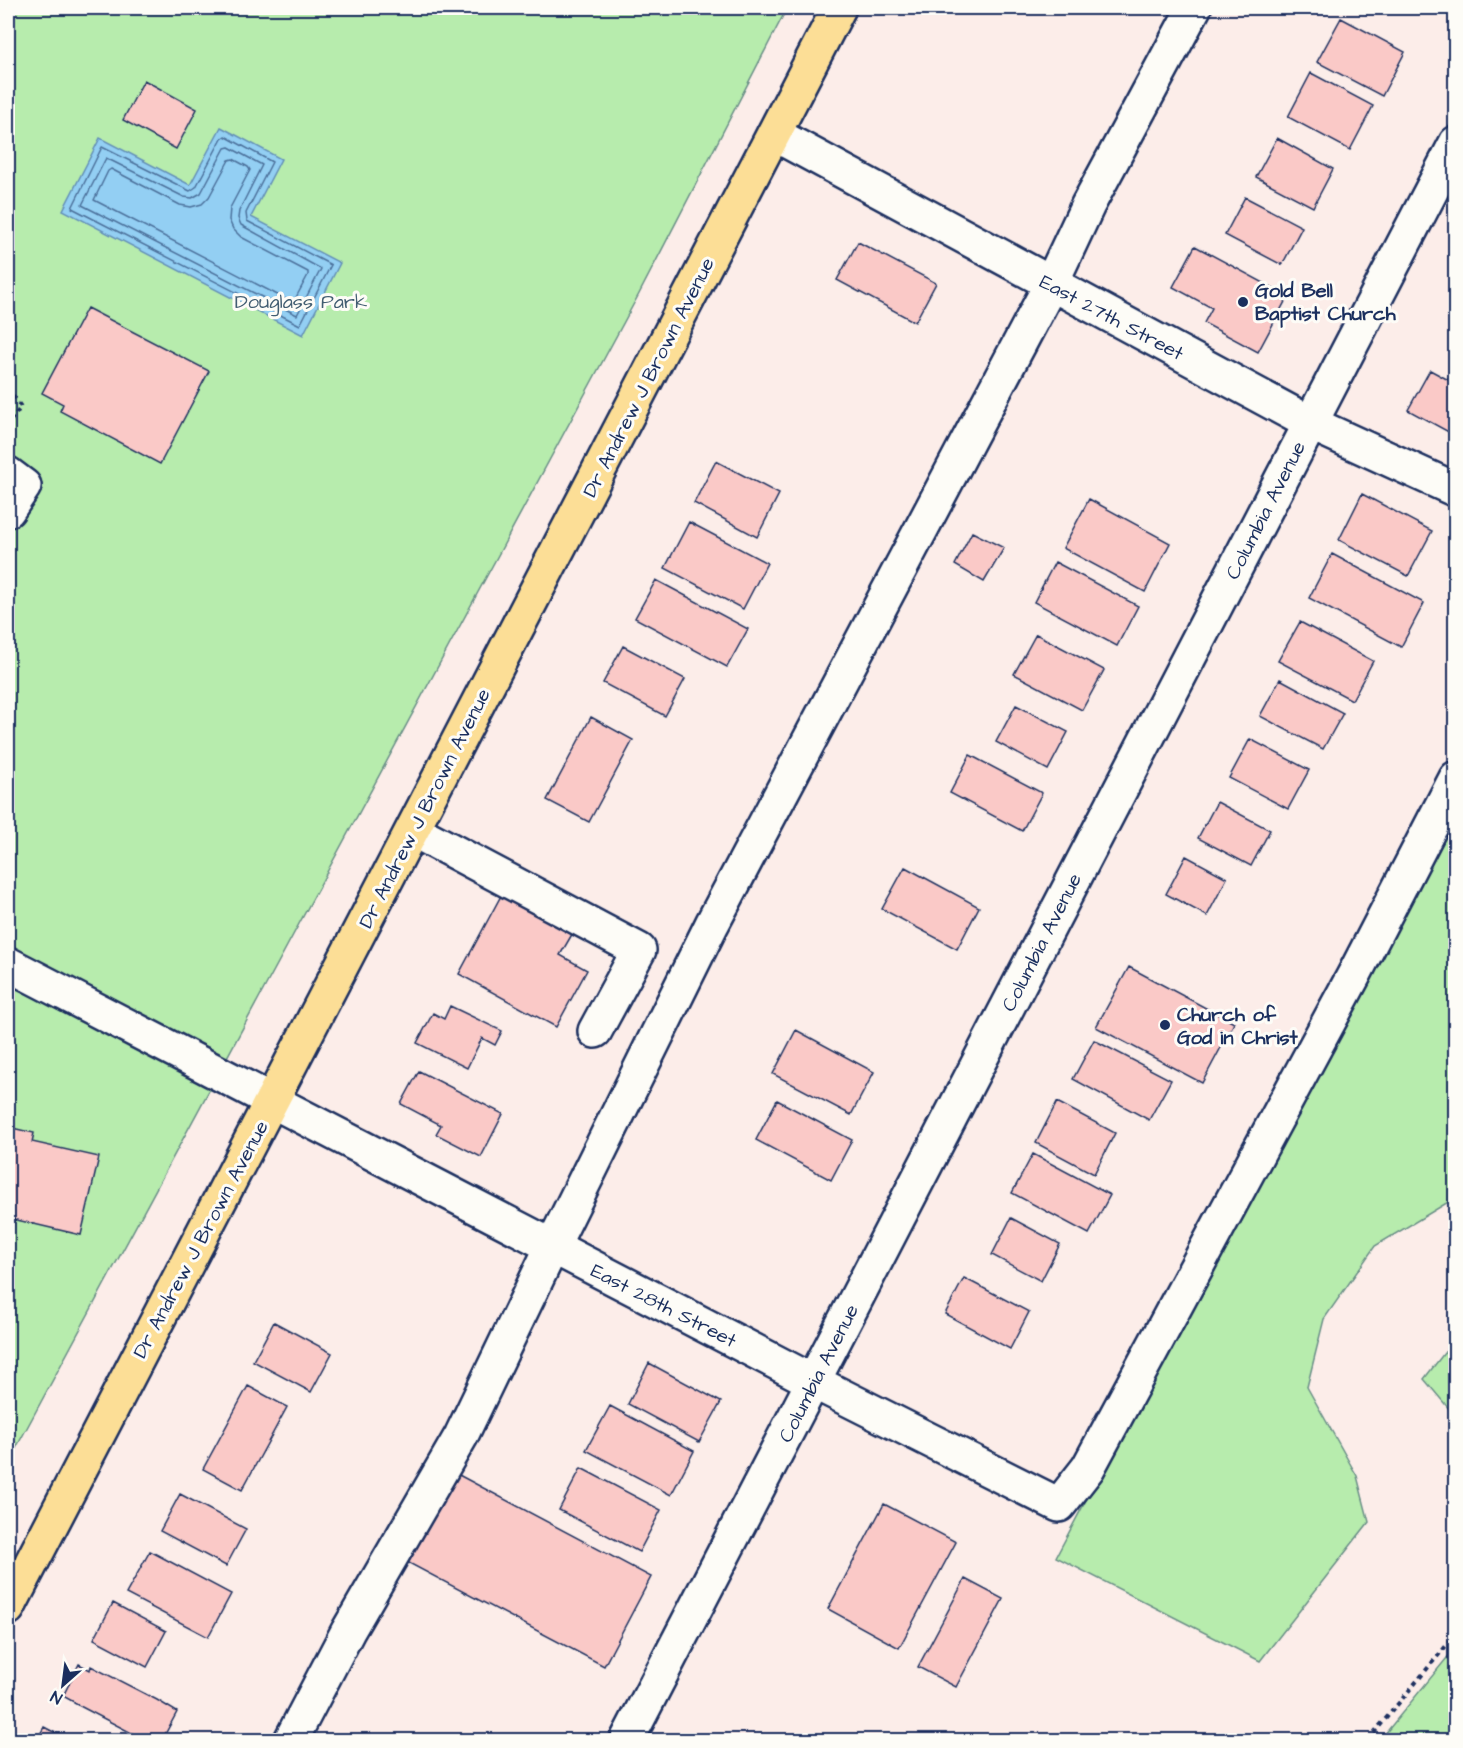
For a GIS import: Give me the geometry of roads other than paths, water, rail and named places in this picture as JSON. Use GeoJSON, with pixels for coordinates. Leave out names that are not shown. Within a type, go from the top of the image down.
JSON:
{"type":"FeatureCollection","features":[{"type":"Feature","properties":{"kind":"main road","name":"Dr Andrew J Brown Avenue"},"geometry":{"type":"LineString","coordinates":[[8,1608],[839,8]]}},
{"type":"Feature","properties":{"kind":"street"},"geometry":{"type":"LineString","coordinates":[[291,1740],[348,1631],[461,1436],[712,924],[1051,284],[1088,206],[1194,8]]}},
{"type":"Feature","properties":{"kind":"street","name":"East 27th Street"},"geometry":{"type":"LineString","coordinates":[[774,134],[1310,423],[1455,490]]}},
{"type":"Feature","properties":{"kind":"street","name":"Columbia Avenue"},"geometry":{"type":"LineString","coordinates":[[627,1740],[1455,143]]}},
{"type":"Feature","properties":{"kind":"street"},"geometry":{"type":"LineString","coordinates":[[8,474],[24,486],[8,510]]}},
{"type":"Feature","properties":{"kind":"street","name":"East 28th Street"},"geometry":{"type":"LineString","coordinates":[[8,964],[814,1382],[1059,1505],[1088,1468],[1354,975],[1455,778]]}},
{"type":"Feature","properties":{"kind":"street"},"geometry":{"type":"LineString","coordinates":[[413,830],[639,950],[595,1031]]}},
{"type":"Feature","properties":{"kind":"water"},"geometry":{"type":"Polygon","coordinates":[[[221,127],[281,159],[251,217],[340,263],[303,335],[63,210],[100,138],[190,185],[221,127]]]}},
{"type":"Feature","properties":{"kind":"place","name":"Gold Bell Baptist Church"},"geometry":{"type":"Point","coordinates":[1243,302]}},
{"type":"Feature","properties":{"kind":"place","name":"Church of God in Christ"},"geometry":{"type":"Point","coordinates":[1165,1025]}},
{"type":"Feature","properties":{"kind":"park label","name":"Douglass Park"},"geometry":{"type":"Point","coordinates":[301,301]}}]}
